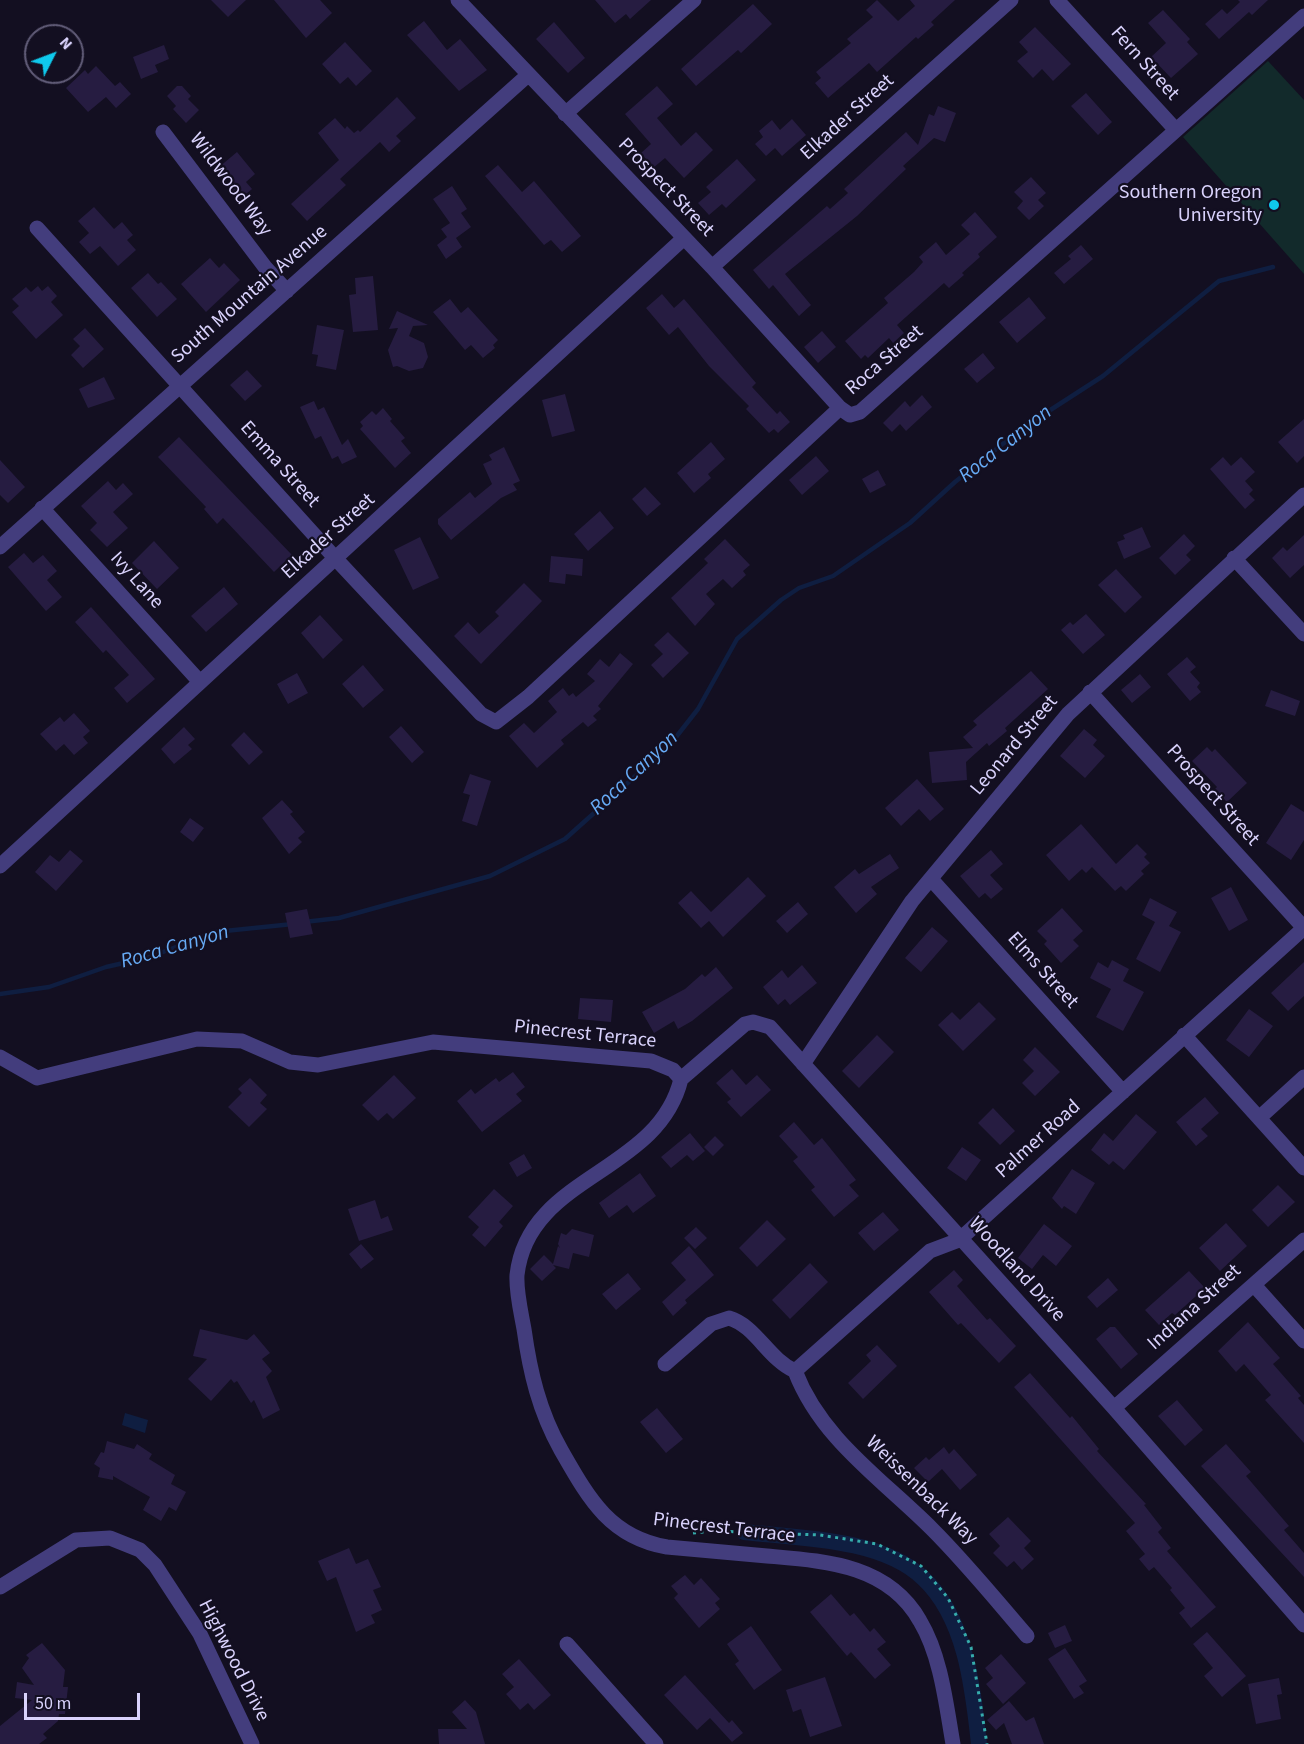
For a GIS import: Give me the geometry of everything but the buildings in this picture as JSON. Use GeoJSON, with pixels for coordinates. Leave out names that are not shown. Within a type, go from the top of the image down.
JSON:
{"type":"FeatureCollection","features":[{"type":"Feature","properties":{"kind":"street","name":"Prospect Street"},"geometry":{"type":"LineString","coordinates":[[458,0],[712,267],[840,408]]}},
{"type":"Feature","properties":{"kind":"street"},"geometry":{"type":"LineString","coordinates":[[565,114],[694,0]]}},
{"type":"Feature","properties":{"kind":"street","name":"Elkader Street"},"geometry":{"type":"LineString","coordinates":[[712,267],[1011,0]]}},
{"type":"Feature","properties":{"kind":"street","name":"Fern Street"},"geometry":{"type":"LineString","coordinates":[[1057,0],[1175,129]]}},
{"type":"Feature","properties":{"kind":"street","name":"Roca Street"},"geometry":{"type":"LineString","coordinates":[[496,722],[528,697],[840,408],[850,415],[860,412],[1304,16]]}},
{"type":"Feature","properties":{"kind":"street","name":"South Mountain Avenue"},"geometry":{"type":"LineString","coordinates":[[1,542],[287,291],[528,75]]}},
{"type":"Feature","properties":{"kind":"street","name":"Wildwood Way"},"geometry":{"type":"LineString","coordinates":[[163,132],[265,267],[287,291]]}},
{"type":"Feature","properties":{"kind":"street","name":"Emma Street"},"geometry":{"type":"LineString","coordinates":[[37,228],[336,560],[481,714],[496,722]]}},
{"type":"Feature","properties":{"kind":"street","name":"Elkader Street"},"geometry":{"type":"LineString","coordinates":[[0,866],[336,560],[684,238]]}},
{"type":"Feature","properties":{"kind":"street","name":"Leonard Street"},"geometry":{"type":"LineString","coordinates":[[803,1064],[912,901],[1068,714],[1304,495]]}},
{"type":"Feature","properties":{"kind":"street","name":"Ivy Lane"},"geometry":{"type":"LineString","coordinates":[[42,508],[200,682]]}},
{"type":"Feature","properties":{"kind":"street"},"geometry":{"type":"LineString","coordinates":[[1234,558],[1304,634]]}},
{"type":"Feature","properties":{"kind":"street","name":"Prospect Street"},"geometry":{"type":"LineString","coordinates":[[1090,692],[1304,928]]}},
{"type":"Feature","properties":{"kind":"street","name":"Elms Street"},"geometry":{"type":"LineString","coordinates":[[931,879],[1123,1092]]}},
{"type":"Feature","properties":{"kind":"street","name":"Palmer Road"},"geometry":{"type":"LineString","coordinates":[[795,1371],[930,1251],[959,1240],[1304,928]]}},
{"type":"Feature","properties":{"kind":"street","name":"Woodland Drive"},"geometry":{"type":"LineString","coordinates":[[681,1079],[745,1024],[753,1022],[770,1027],[959,1240],[1114,1408],[1304,1625]]}},
{"type":"Feature","properties":{"kind":"street"},"geometry":{"type":"LineString","coordinates":[[1184,1035],[1304,1168]]}},
{"type":"Feature","properties":{"kind":"street","name":"Pinecrest Terrace"},"geometry":{"type":"LineString","coordinates":[[0,1057],[37,1078],[197,1039],[242,1041],[290,1062],[318,1065],[433,1042],[651,1061],[673,1070],[681,1079],[669,1111],[659,1125],[636,1146],[559,1200],[531,1233],[517,1277],[531,1374],[553,1436],[587,1495],[611,1522],[638,1540],[667,1547],[847,1566],[884,1582],[921,1621],[939,1673],[953,1744]]}},
{"type":"Feature","properties":{"kind":"street"},"geometry":{"type":"LineString","coordinates":[[1259,1118],[1304,1077]]}},
{"type":"Feature","properties":{"kind":"street","name":"Indiana Street"},"geometry":{"type":"LineString","coordinates":[[1114,1408],[1304,1240]]}},
{"type":"Feature","properties":{"kind":"street"},"geometry":{"type":"LineString","coordinates":[[1254,1285],[1304,1341]]}},
{"type":"Feature","properties":{"kind":"street"},"geometry":{"type":"LineString","coordinates":[[665,1364],[711,1324],[729,1317],[742,1323],[774,1359],[795,1371]]}},
{"type":"Feature","properties":{"kind":"street","name":"Weissenback Way"},"geometry":{"type":"LineString","coordinates":[[795,1371],[805,1397],[824,1424],[857,1461],[962,1560],[1027,1636]]}},
{"type":"Feature","properties":{"kind":"street","name":"Highwood Drive"},"geometry":{"type":"LineString","coordinates":[[0,1587],[76,1540],[110,1538],[140,1550],[155,1565],[200,1634],[252,1744]]}},
{"type":"Feature","properties":{"kind":"street"},"geometry":{"type":"LineString","coordinates":[[567,1644],[656,1744]]}},
{"type":"Feature","properties":{"kind":"green space","name":"Southern Oregon University"},"geometry":{"type":"Polygon","coordinates":[[[1268,61],[1304,100],[1304,274],[1183,137],[1268,61]]]}},
{"type":"Feature","properties":{"kind":"water"},"geometry":{"type":"Polygon","coordinates":[[[125,1413],[148,1420],[145,1433],[122,1425],[125,1413]]]}},
{"type":"Feature","properties":{"kind":"waterway","name":"Roca Canyon"},"geometry":{"type":"LineString","coordinates":[[304,922],[339,918],[490,876],[565,839],[669,746],[698,709],[737,639],[781,600],[799,588],[833,576],[910,523],[955,482],[1024,427],[1103,376],[1219,281],[1273,267]]}},
{"type":"Feature","properties":{"kind":"waterway","name":"Roca Canyon"},"geometry":{"type":"LineString","coordinates":[[0,994],[49,987],[106,967],[150,957],[215,932],[293,924]]}},
{"type":"Feature","properties":{"kind":"waterway"},"geometry":{"type":"LineString","coordinates":[[744,1532],[838,1542],[863,1547],[906,1565],[923,1578],[938,1594],[958,1634],[970,1678],[979,1744]]}},
{"type":"Feature","properties":{"kind":"place","name":"Southern Oregon University"},"geometry":{"type":"Point","coordinates":[1274,205]}}]}
